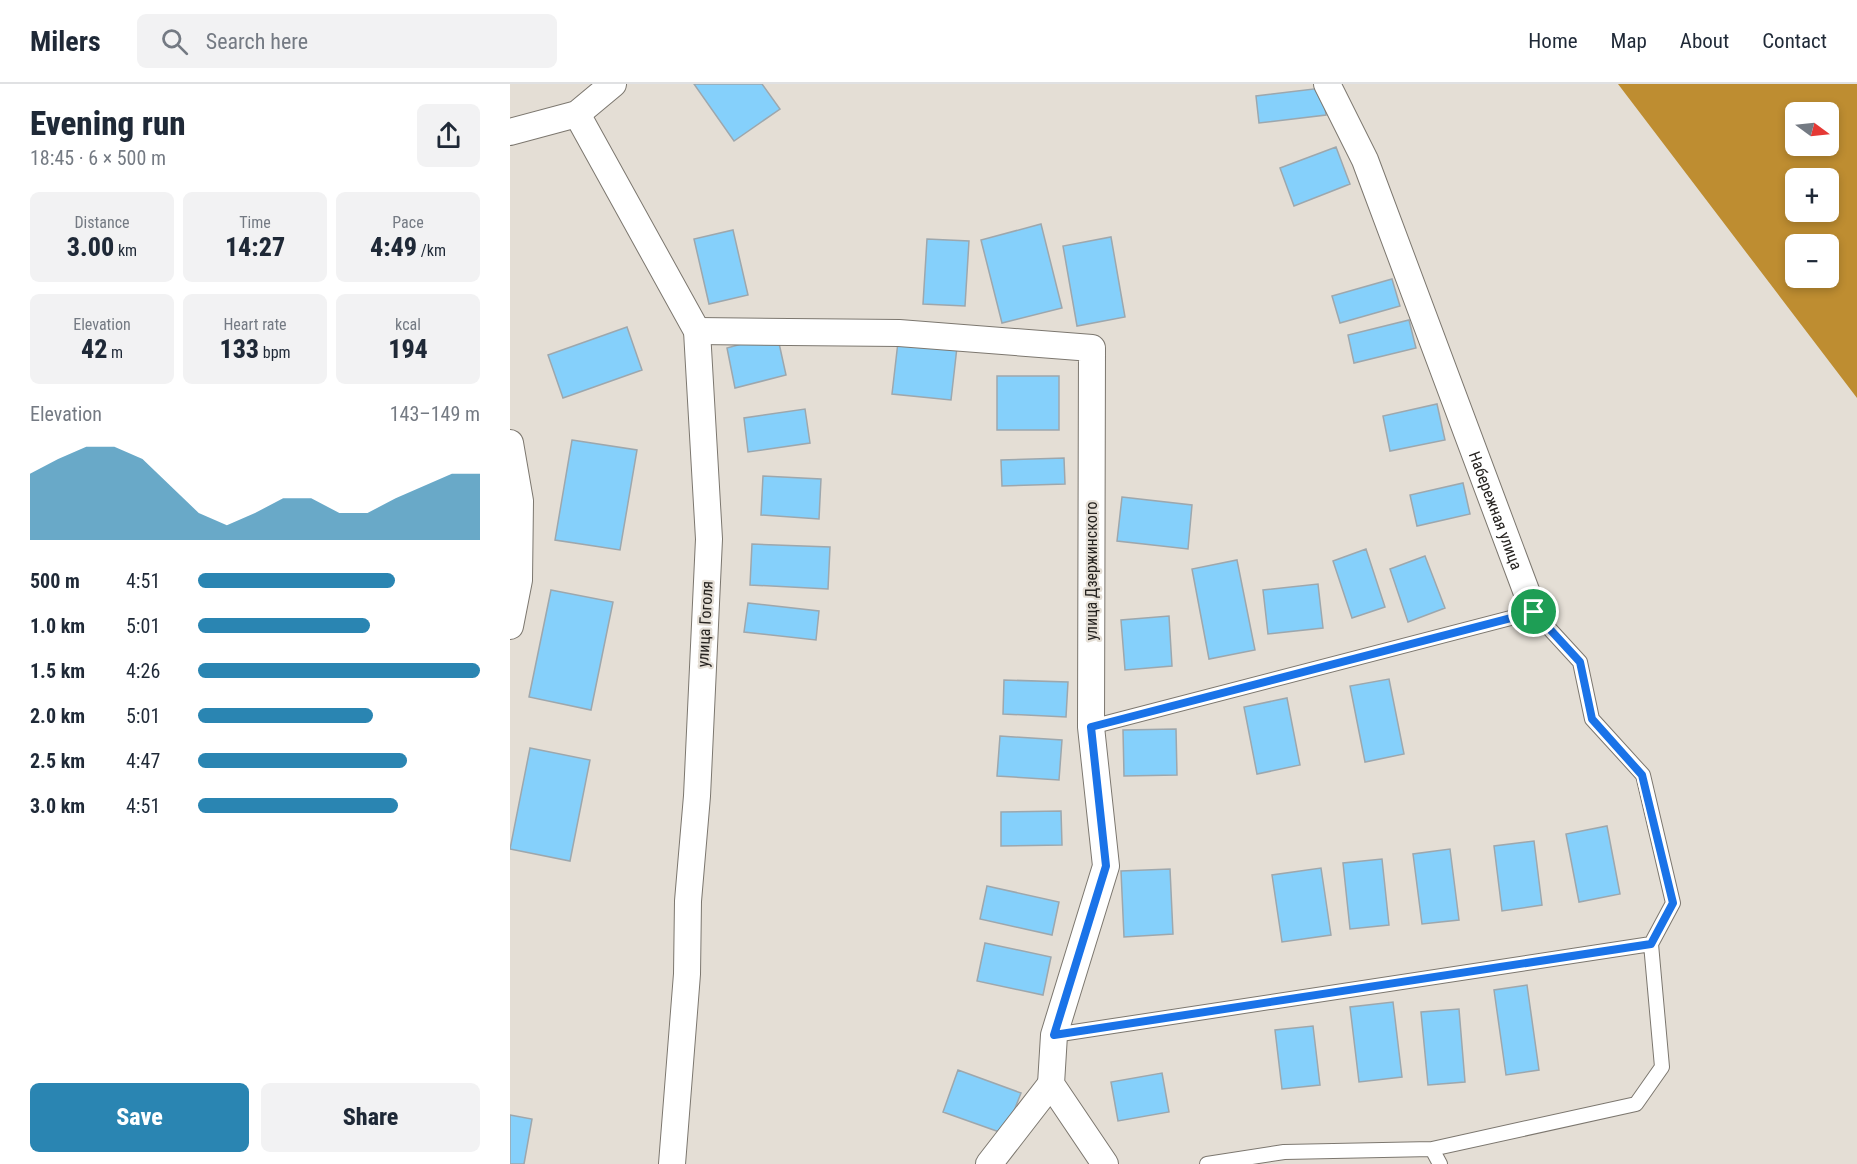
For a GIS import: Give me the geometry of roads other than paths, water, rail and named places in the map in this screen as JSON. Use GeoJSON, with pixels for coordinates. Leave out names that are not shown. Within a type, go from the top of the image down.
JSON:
{"type":"FeatureCollection","features":[{"type":"Feature","properties":{"kind":"street"},"geometry":{"type":"LineString","coordinates":[[510,132],[577,114],[613,84]]}},
{"type":"Feature","properties":{"kind":"street","name":"Набережная улица"},"geometry":{"type":"LineString","coordinates":[[1327,84],[1365,160],[1534,612]]}},
{"type":"Feature","properties":{"kind":"street","name":"улица Гоголя"},"geometry":{"type":"LineString","coordinates":[[577,114],[698,331],[709,539],[697,796],[688,901],[687,974],[672,1164]]}},
{"type":"Feature","properties":{"kind":"street","name":"улица Дзержинского"},"geometry":{"type":"LineString","coordinates":[[698,331],[899,333],[1092,348],[1091,727],[1106,866],[1054,1035],[1051,1084]]}},
{"type":"Feature","properties":{"kind":"street"},"geometry":{"type":"LineString","coordinates":[[510,443],[520,501],[519,580],[510,626]]}},
{"type":"Feature","properties":{"kind":"street"},"geometry":{"type":"LineString","coordinates":[[989,1164],[1051,1084],[1105,1164]]}},
{"type":"Feature","properties":{"kind":"lane"},"geometry":{"type":"LineString","coordinates":[[1091,727],[1534,612],[1580,662],[1592,719],[1642,775],[1673,903],[1651,944],[1662,1067],[1636,1104],[1432,1149],[1284,1152],[1207,1164]]}},
{"type":"Feature","properties":{"kind":"lane"},"geometry":{"type":"LineString","coordinates":[[1054,1035],[1651,944]]}},
{"type":"Feature","properties":{"kind":"lane"},"geometry":{"type":"LineString","coordinates":[[1432,1149],[1440,1164]]}}]}
